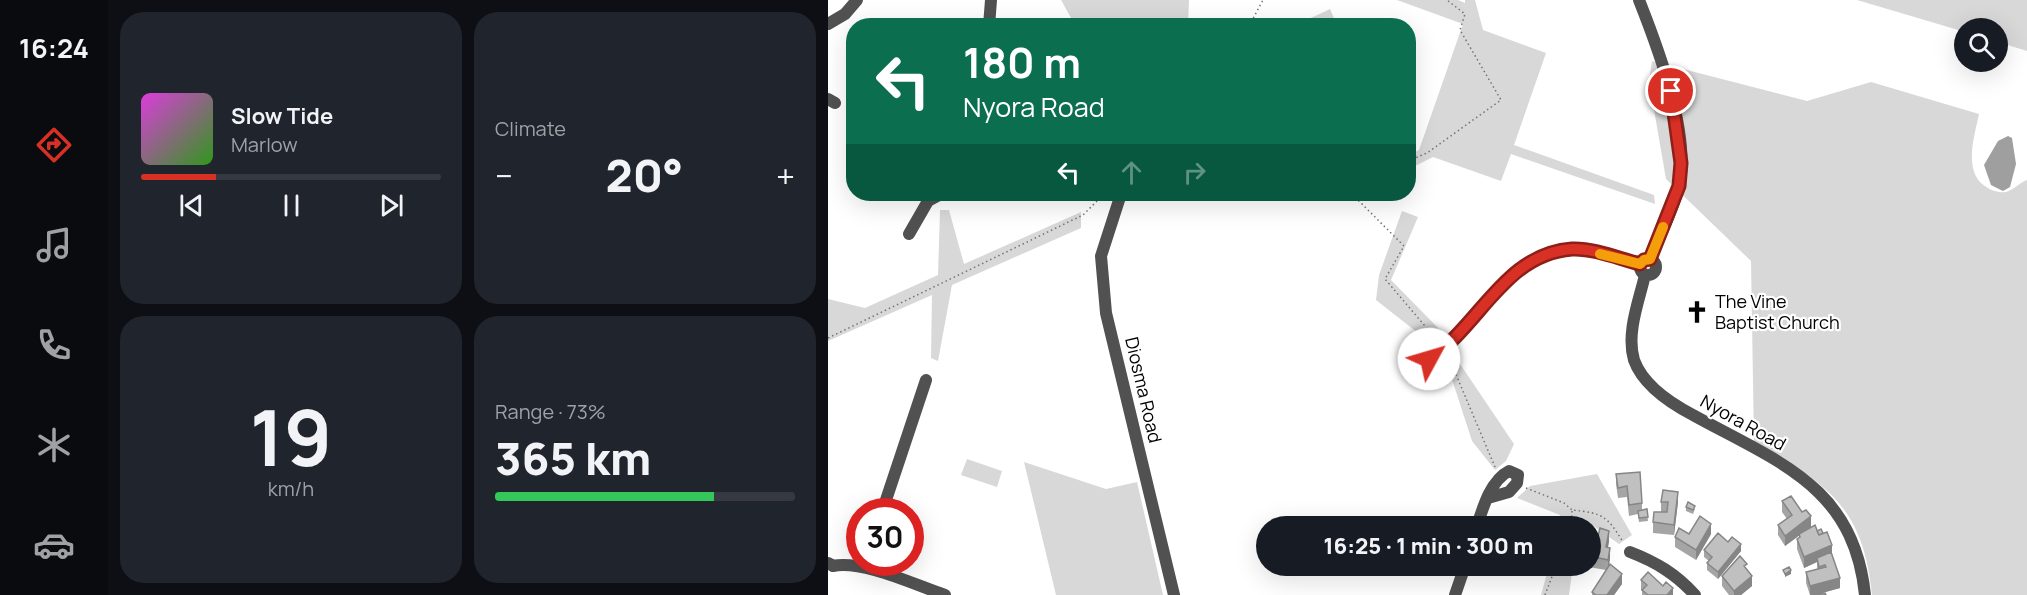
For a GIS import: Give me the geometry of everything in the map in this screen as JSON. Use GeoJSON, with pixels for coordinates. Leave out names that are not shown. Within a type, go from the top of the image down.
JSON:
{"type":"FeatureCollection","features":[{"type":"Feature","properties":{"kind":"street"},"geometry":{"type":"LineString","coordinates":[[828,24],[845,14],[857,0]]}},
{"type":"Feature","properties":{"kind":"street"},"geometry":{"type":"LineString","coordinates":[[990,18],[991,0]]}},
{"type":"Feature","properties":{"kind":"street","name":"Nyora Road"},"geometry":{"type":"LineString","coordinates":[[1639,0],[1671,91],[1681,163],[1679,186],[1645,266],[1632,333],[1634,360],[1649,383],[1677,406],[1794,473],[1836,509],[1847,527],[1860,561],[1865,595]]}},
{"type":"Feature","properties":{"kind":"street"},"geometry":{"type":"LineString","coordinates":[[909,234],[928,201]]}},
{"type":"Feature","properties":{"kind":"street","name":"Diosma Road"},"geometry":{"type":"LineString","coordinates":[[1119,201],[1101,256],[1106,313],[1174,595]]}},
{"type":"Feature","properties":{"kind":"street"},"geometry":{"type":"LineString","coordinates":[[1429,359],[1445,349],[1506,280],[1531,260],[1574,249],[1645,266]]}},
{"type":"Feature","properties":{"kind":"street"},"geometry":{"type":"LineString","coordinates":[[887,498],[926,380]]}},
{"type":"Feature","properties":{"kind":"street"},"geometry":{"type":"LineString","coordinates":[[1481,516],[1488,498],[1499,476],[1509,471],[1518,475],[1517,483],[1509,492],[1488,498]]}},
{"type":"Feature","properties":{"kind":"street"},"geometry":{"type":"LineString","coordinates":[[1630,552],[1656,562],[1683,581],[1695,595]]}},
{"type":"Feature","properties":{"kind":"street"},"geometry":{"type":"LineString","coordinates":[[830,568],[846,564]]}},
{"type":"Feature","properties":{"kind":"street"},"geometry":{"type":"LineString","coordinates":[[894,576],[945,595]]}},
{"type":"Feature","properties":{"kind":"street"},"geometry":{"type":"LineString","coordinates":[[1455,595],[1462,576]]}},
{"type":"Feature","properties":{"kind":"path"},"geometry":{"type":"LineString","coordinates":[[1253,18],[1263,0]]}},
{"type":"Feature","properties":{"kind":"path"},"geometry":{"type":"LineString","coordinates":[[1416,157],[1426,153],[1501,100],[1460,30],[1465,14],[1447,0]]}},
{"type":"Feature","properties":{"kind":"path"},"geometry":{"type":"LineString","coordinates":[[828,338],[1083,215],[1097,201]]}},
{"type":"Feature","properties":{"kind":"path"},"geometry":{"type":"LineString","coordinates":[[1359,201],[1404,246],[1385,279],[1445,349],[1499,476]]}},
{"type":"Feature","properties":{"kind":"path"},"geometry":{"type":"LineString","coordinates":[[1517,483],[1564,503],[1572,510],[1605,516],[1630,552]]}},
{"type":"Feature","properties":{"kind":"path"},"geometry":{"type":"LineString","coordinates":[[1572,510],[1572,516]]}},
{"type":"Feature","properties":{"kind":"path"},"geometry":{"type":"LineString","coordinates":[[1545,595],[1552,576]]}},
{"type":"Feature","properties":{"kind":"shaded area"},"geometry":{"type":"Polygon","coordinates":[[[1061,0],[1189,0],[1188,18],[1071,18],[1061,0]]]}},
{"type":"Feature","properties":{"kind":"shaded area"},"geometry":{"type":"Polygon","coordinates":[[[1397,0],[1458,0],[1465,3],[1465,0],[1475,0],[1483,30],[1546,53],[1514,145],[1654,195],[1655,204],[1511,154],[1501,181],[1433,157],[1416,166],[1416,152],[1419,150],[1463,24],[1397,0]]]}},
{"type":"Feature","properties":{"kind":"shaded area"},"geometry":{"type":"Polygon","coordinates":[[[1857,0],[2027,0],[2027,51],[2008,45],[2008,18],[1954,18],[1954,29],[1857,0]]]}},
{"type":"Feature","properties":{"kind":"shaded area"},"geometry":{"type":"Polygon","coordinates":[[[1330,9],[1334,18],[1311,18],[1330,9]]]}},
{"type":"Feature","properties":{"kind":"shaded area"},"geometry":{"type":"Polygon","coordinates":[[[1652,61],[1807,101],[1871,82],[1979,114],[1973,144],[1972,165],[1980,182],[1992,190],[2004,192],[2012,190],[2027,180],[2027,595],[1872,595],[1860,539],[1850,519],[1837,501],[1802,471],[1754,442],[1751,261],[1666,179],[1649,81],[1652,61]]]}},
{"type":"Feature","properties":{"kind":"shaded area"},"geometry":{"type":"Polygon","coordinates":[[[2008,136],[2012,138],[2016,164],[2010,187],[2003,191],[1991,185],[1984,165],[1998,141],[2008,136]]]}},
{"type":"Feature","properties":{"kind":"shaded area"},"geometry":{"type":"Polygon","coordinates":[[[940,210],[949,210],[964,264],[1081,212],[1081,228],[952,285],[938,361],[931,358],[932,295],[828,341],[828,299],[865,308],[938,275],[940,210]]]}},
{"type":"Feature","properties":{"kind":"shaded area"},"geometry":{"type":"Polygon","coordinates":[[[1402,211],[1418,217],[1391,280],[1443,333],[1432,344],[1376,300],[1379,275],[1402,211]]]}},
{"type":"Feature","properties":{"kind":"shaded area"},"geometry":{"type":"Polygon","coordinates":[[[1454,355],[1514,444],[1506,461],[1495,470],[1472,441],[1449,370],[1454,355]]]}},
{"type":"Feature","properties":{"kind":"shaded area"},"geometry":{"type":"Polygon","coordinates":[[[967,459],[1002,471],[997,487],[961,475],[967,459]]]}},
{"type":"Feature","properties":{"kind":"shaded area"},"geometry":{"type":"Polygon","coordinates":[[[1024,462],[1106,489],[1137,482],[1163,595],[1056,595],[1024,462]]]}},
{"type":"Feature","properties":{"kind":"shaded area"},"geometry":{"type":"Polygon","coordinates":[[[1597,474],[1632,535],[1619,544],[1601,531],[1601,516],[1560,516],[1517,498],[1530,486],[1597,474]]]}},
{"type":"Feature","properties":{"kind":"shaded area"},"geometry":{"type":"Polygon","coordinates":[[[1546,576],[1572,576],[1569,595],[1541,595],[1546,576]]]}},
{"type":"Feature","properties":{"kind":"building"},"geometry":{"type":"Polygon","coordinates":[[[1640,472],[1642,503],[1629,505],[1627,486],[1618,488],[1616,474],[1640,472]]]}},
{"type":"Feature","properties":{"kind":"building"},"geometry":{"type":"Polygon","coordinates":[[[1663,490],[1678,492],[1674,525],[1653,522],[1654,512],[1667,512],[1668,502],[1661,502],[1663,490]]]}},
{"type":"Feature","properties":{"kind":"building"},"geometry":{"type":"Polygon","coordinates":[[[1791,496],[1802,512],[1806,510],[1811,516],[1785,536],[1778,525],[1792,515],[1782,501],[1791,496]]]}},
{"type":"Feature","properties":{"kind":"building"},"geometry":{"type":"Polygon","coordinates":[[[1688,502],[1695,506],[1693,510],[1686,507],[1688,502]]]}},
{"type":"Feature","properties":{"kind":"building"},"geometry":{"type":"Polygon","coordinates":[[[1647,509],[1648,517],[1639,518],[1638,511],[1647,509]]]}},
{"type":"Feature","properties":{"kind":"building"},"geometry":{"type":"Polygon","coordinates":[[[1700,516],[1711,524],[1696,550],[1675,537],[1679,528],[1689,534],[1700,516]]]}},
{"type":"Feature","properties":{"kind":"building"},"geometry":{"type":"Polygon","coordinates":[[[1815,525],[1819,535],[1827,532],[1832,545],[1804,557],[1797,539],[1800,537],[1799,534],[1815,525]]]}},
{"type":"Feature","properties":{"kind":"building"},"geometry":{"type":"Polygon","coordinates":[[[1601,528],[1609,531],[1606,547],[1610,548],[1608,560],[1601,558],[1601,528]]]}},
{"type":"Feature","properties":{"kind":"building"},"geometry":{"type":"Polygon","coordinates":[[[1718,533],[1728,542],[1732,537],[1741,544],[1718,572],[1707,563],[1712,557],[1704,550],[1718,533]]]}},
{"type":"Feature","properties":{"kind":"building"},"geometry":{"type":"Polygon","coordinates":[[[1831,552],[1840,578],[1810,586],[1806,572],[1826,567],[1825,565],[1819,567],[1817,558],[1831,552]]]}},
{"type":"Feature","properties":{"kind":"building"},"geometry":{"type":"Polygon","coordinates":[[[1740,556],[1747,564],[1744,566],[1752,576],[1734,591],[1722,576],[1740,556]]]}},
{"type":"Feature","properties":{"kind":"building"},"geometry":{"type":"Polygon","coordinates":[[[1610,564],[1622,574],[1607,595],[1596,595],[1592,592],[1610,564]]]}},
{"type":"Feature","properties":{"kind":"building"},"geometry":{"type":"Polygon","coordinates":[[[1789,567],[1791,570],[1785,574],[1783,570],[1789,567]]]}},
{"type":"Feature","properties":{"kind":"building"},"geometry":{"type":"Polygon","coordinates":[[[1648,572],[1663,586],[1666,582],[1673,588],[1667,595],[1648,595],[1642,590],[1647,585],[1641,580],[1648,572]]]}},
{"type":"Feature","properties":{"kind":"slow traffic"},"geometry":{"type":"LineString","coordinates":[[1600,254],[1640,264],[1650,259],[1663,227]]}},
{"type":"Feature","properties":{"kind":"place","name":"The Vine Baptist Church"},"geometry":{"type":"Point","coordinates":[1697,312]}},
{"type":"Feature","properties":{"kind":"route"},"geometry":{"type":"LineString","coordinates":[[1429,359],[1445,349],[1506,280],[1531,260],[1551,253],[1574,249],[1640,264],[1650,259],[1679,186],[1681,163],[1671,91]]}}]}
